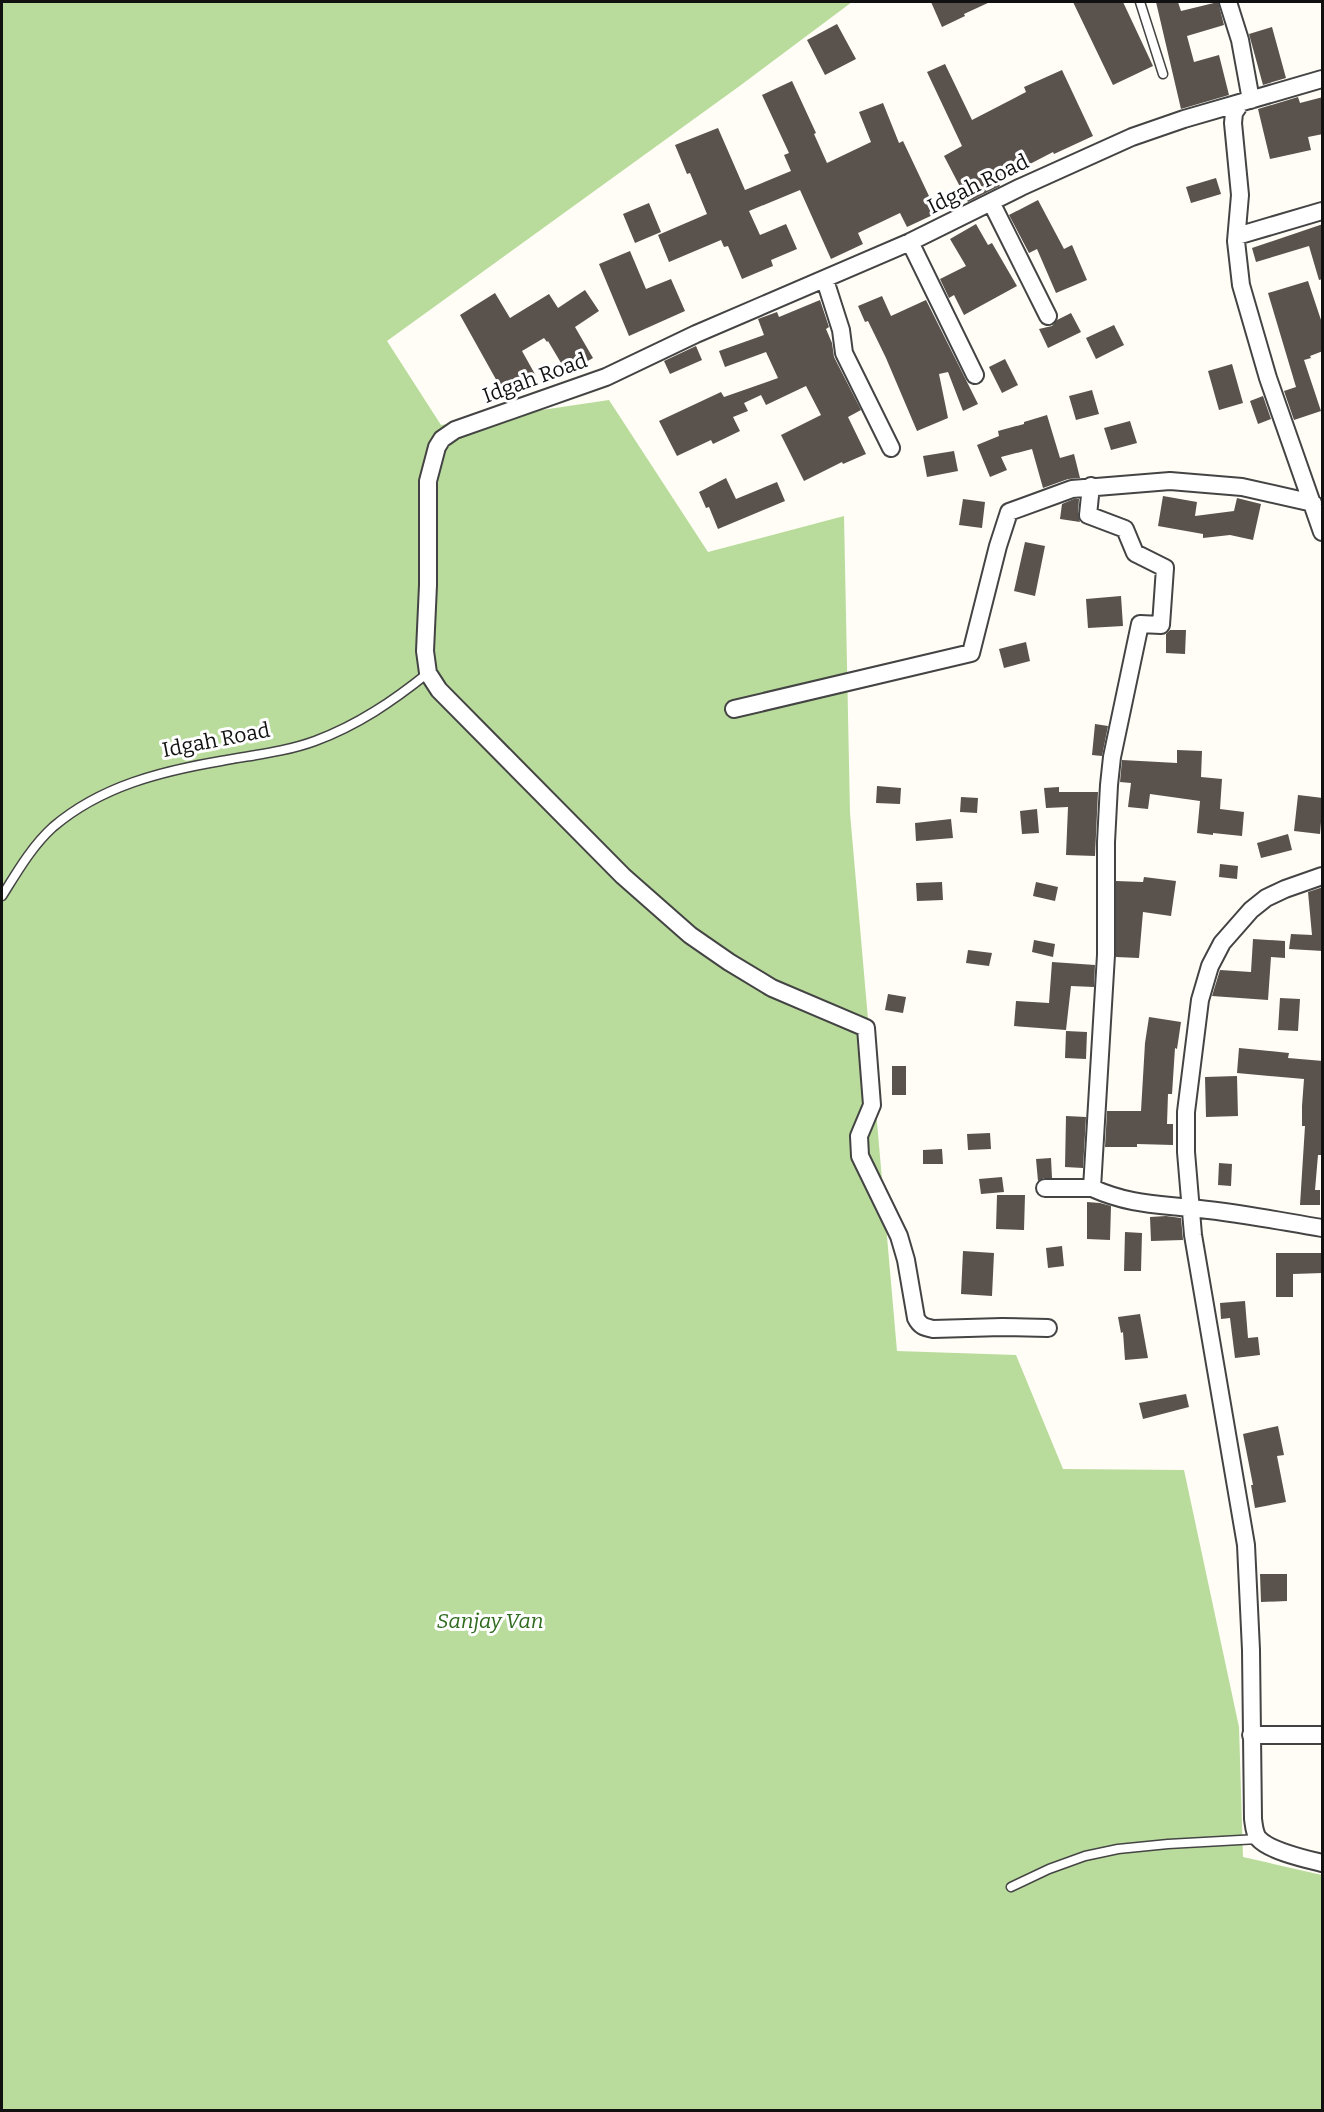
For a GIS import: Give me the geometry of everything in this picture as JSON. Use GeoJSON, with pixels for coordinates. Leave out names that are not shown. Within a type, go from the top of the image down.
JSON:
{"type":"FeatureCollection","features":[{"type":"Feature","properties":{"kind":"street"},"geometry":{"type":"LineString","coordinates":[[1228,2],[1240,40],[1245,102],[1234,113],[1233,123],[1240,195],[1237,257],[1241,285],[1268,378],[1323,532]]}},
{"type":"Feature","properties":{"kind":"street","name":"Idgah Road"},"geometry":{"type":"LineString","coordinates":[[428,673],[424,651],[428,585],[428,481],[434,456],[442,439],[456,430],[606,377],[696,334],[910,242],[1132,137],[1184,119],[1323,79]]}},
{"type":"Feature","properties":{"kind":"street"},"geometry":{"type":"LineString","coordinates":[[992,202],[1048,316]]}},
{"type":"Feature","properties":{"kind":"street"},"geometry":{"type":"LineString","coordinates":[[1237,236],[1323,212]]}},
{"type":"Feature","properties":{"kind":"street"},"geometry":{"type":"LineString","coordinates":[[910,242],[975,375]]}},
{"type":"Feature","properties":{"kind":"street"},"geometry":{"type":"LineString","coordinates":[[825,280],[841,330],[844,353],[891,448]]}},
{"type":"Feature","properties":{"kind":"street"},"geometry":{"type":"LineString","coordinates":[[734,710],[971,653],[1009,512],[1072,489],[1180,482],[1242,487],[1313,503]]}},
{"type":"Feature","properties":{"kind":"street"},"geometry":{"type":"LineString","coordinates":[[1091,486],[1088,515],[1125,529],[1135,553],[1165,568],[1161,626],[1140,624],[1112,757],[1106,842],[1106,955],[1092,1188]]}},
{"type":"Feature","properties":{"kind":"street"},"geometry":{"type":"LineString","coordinates":[[428,673],[439,690],[623,876],[690,935],[772,988],[866,1028],[872,1105],[859,1136],[860,1156],[899,1236],[906,1260],[916,1318],[919,1323],[933,1329],[1048,1328]]}},
{"type":"Feature","properties":{"kind":"street"},"geometry":{"type":"LineString","coordinates":[[1323,876],[1266,898],[1251,910],[1222,943],[1210,966],[1200,1000],[1185,1112],[1190,1208],[1198,1268],[1246,1545],[1251,1650],[1252,1819],[1259,1839],[1273,1848],[1323,1863]]}},
{"type":"Feature","properties":{"kind":"street"},"geometry":{"type":"LineString","coordinates":[[1045,1188],[1092,1188],[1129,1202],[1190,1208],[1323,1228]]}},
{"type":"Feature","properties":{"kind":"street"},"geometry":{"type":"LineString","coordinates":[[1251,1735],[1323,1735]]}},
{"type":"Feature","properties":{"kind":"lane"},"geometry":{"type":"LineString","coordinates":[[1140,2],[1163,74]]}},
{"type":"Feature","properties":{"kind":"lane","name":"Idgah Road"},"geometry":{"type":"LineString","coordinates":[[2,896],[24,860],[52,828],[79,807],[109,791],[184,768],[283,750],[315,741],[370,716],[428,673]]}},
{"type":"Feature","properties":{"kind":"lane"},"geometry":{"type":"LineString","coordinates":[[1011,1887],[1049,1869],[1107,1851],[1168,1844],[1259,1839]]}},
{"type":"Feature","properties":{"kind":"green space","name":"Sanjay Van"},"geometry":{"type":"Polygon","coordinates":[[[2,2],[852,2],[387,341],[441,425],[609,400],[708,552],[844,516],[850,813],[897,1351],[1016,1355],[1063,1469],[1184,1470],[1239,1727],[1243,1857],[1322,1875],[1322,2110],[2,2110],[2,2]]]}},
{"type":"Feature","properties":{"kind":"building"},"geometry":{"type":"Polygon","coordinates":[[[931,2],[990,2],[942,27],[931,2]]]}},
{"type":"Feature","properties":{"kind":"building"},"geometry":{"type":"Polygon","coordinates":[[[1073,2],[1123,2],[1153,66],[1113,85],[1073,2]]]}},
{"type":"Feature","properties":{"kind":"building"},"geometry":{"type":"Polygon","coordinates":[[[1156,2],[1178,2],[1181,11],[1218,2],[1224,25],[1187,36],[1194,62],[1219,55],[1229,95],[1181,109],[1156,2]]]}},
{"type":"Feature","properties":{"kind":"building"},"geometry":{"type":"Polygon","coordinates":[[[837,24],[856,59],[825,75],[807,40],[837,24]]]}},
{"type":"Feature","properties":{"kind":"building"},"geometry":{"type":"Polygon","coordinates":[[[1272,27],[1286,78],[1263,85],[1249,34],[1272,27]]]}},
{"type":"Feature","properties":{"kind":"building"},"geometry":{"type":"Polygon","coordinates":[[[945,64],[972,120],[1026,92],[1024,87],[1062,70],[1093,136],[1054,154],[1053,152],[997,181],[1000,186],[968,202],[944,156],[962,146],[927,72],[945,64]]]}},
{"type":"Feature","properties":{"kind":"building"},"geometry":{"type":"Polygon","coordinates":[[[792,81],[827,163],[871,142],[859,112],[883,103],[899,143],[903,141],[937,213],[907,227],[900,213],[858,233],[863,244],[831,259],[800,190],[749,211],[760,235],[786,224],[797,249],[771,260],[773,266],[742,279],[728,246],[724,247],[721,240],[669,262],[658,235],[707,214],[690,173],[687,174],[675,145],[718,128],[745,190],[791,171],[784,155],[789,153],[762,95],[792,81]]]}},
{"type":"Feature","properties":{"kind":"building"},"geometry":{"type":"Polygon","coordinates":[[[1298,97],[1300,103],[1323,97],[1323,134],[1308,137],[1311,150],[1270,159],[1258,109],[1298,97]]]}},
{"type":"Feature","properties":{"kind":"building"},"geometry":{"type":"Polygon","coordinates":[[[1216,178],[1221,194],[1191,203],[1186,187],[1216,178]]]}},
{"type":"Feature","properties":{"kind":"building"},"geometry":{"type":"Polygon","coordinates":[[[1038,200],[1064,249],[1072,245],[1087,280],[1056,293],[1037,249],[1029,253],[1009,215],[1038,200]]]}},
{"type":"Feature","properties":{"kind":"building"},"geometry":{"type":"Polygon","coordinates":[[[649,203],[661,232],[635,243],[623,214],[649,203]]]}},
{"type":"Feature","properties":{"kind":"building"},"geometry":{"type":"Polygon","coordinates":[[[976,224],[988,245],[992,243],[1017,286],[964,315],[954,295],[949,298],[940,279],[966,266],[950,239],[976,224]]]}},
{"type":"Feature","properties":{"kind":"building"},"geometry":{"type":"Polygon","coordinates":[[[1323,224],[1323,279],[1319,280],[1309,246],[1256,262],[1252,248],[1323,224]]]}},
{"type":"Feature","properties":{"kind":"building"},"geometry":{"type":"Polygon","coordinates":[[[630,251],[646,289],[671,279],[685,311],[629,336],[599,264],[630,251]]]}},
{"type":"Feature","properties":{"kind":"building"},"geometry":{"type":"Polygon","coordinates":[[[1308,281],[1323,326],[1323,351],[1304,360],[1321,411],[1294,420],[1284,391],[1296,387],[1268,293],[1308,281]]]}},
{"type":"Feature","properties":{"kind":"building"},"geometry":{"type":"Polygon","coordinates":[[[585,290],[599,311],[575,327],[593,358],[567,373],[544,338],[522,351],[536,376],[524,383],[522,380],[503,392],[460,315],[495,293],[510,318],[549,294],[558,308],[585,290]]]}},
{"type":"Feature","properties":{"kind":"building"},"geometry":{"type":"Polygon","coordinates":[[[882,296],[891,316],[926,300],[978,404],[963,411],[948,372],[939,374],[948,418],[917,431],[886,358],[858,306],[882,296]]]}},
{"type":"Feature","properties":{"kind":"building"},"geometry":{"type":"Polygon","coordinates":[[[820,300],[829,327],[826,329],[832,343],[834,357],[861,410],[848,417],[866,454],[843,464],[842,462],[804,481],[781,435],[821,415],[806,386],[766,405],[761,395],[744,403],[748,411],[733,417],[740,431],[713,444],[711,440],[677,456],[659,421],[721,392],[724,397],[778,378],[766,352],[725,367],[719,351],[764,335],[758,319],[777,312],[779,317],[820,300]]]}},
{"type":"Feature","properties":{"kind":"building"},"geometry":{"type":"Polygon","coordinates":[[[1071,313],[1081,332],[1048,348],[1039,329],[1052,326],[1057,320],[1071,313]]]}},
{"type":"Feature","properties":{"kind":"building"},"geometry":{"type":"Polygon","coordinates":[[[1114,325],[1124,345],[1096,359],[1086,338],[1114,325]]]}},
{"type":"Feature","properties":{"kind":"building"},"geometry":{"type":"Polygon","coordinates":[[[696,346],[702,360],[670,374],[664,361],[696,346]]]}},
{"type":"Feature","properties":{"kind":"building"},"geometry":{"type":"Polygon","coordinates":[[[1005,359],[1018,385],[1002,393],[989,367],[1005,359]]]}},
{"type":"Feature","properties":{"kind":"building"},"geometry":{"type":"Polygon","coordinates":[[[1232,364],[1243,403],[1219,410],[1208,371],[1232,364]]]}},
{"type":"Feature","properties":{"kind":"building"},"geometry":{"type":"Polygon","coordinates":[[[1092,390],[1099,414],[1076,420],[1069,396],[1092,390]]]}},
{"type":"Feature","properties":{"kind":"building"},"geometry":{"type":"Polygon","coordinates":[[[1263,396],[1271,419],[1258,424],[1250,401],[1263,396]]]}},
{"type":"Feature","properties":{"kind":"building"},"geometry":{"type":"Polygon","coordinates":[[[1047,415],[1060,458],[1074,454],[1080,478],[1068,479],[1043,488],[1032,449],[1001,457],[1007,470],[990,477],[977,445],[999,436],[998,431],[1047,415]]]}},
{"type":"Feature","properties":{"kind":"building"},"geometry":{"type":"Polygon","coordinates":[[[1130,421],[1137,443],[1111,450],[1104,428],[1130,421]]]}},
{"type":"Feature","properties":{"kind":"building"},"geometry":{"type":"Polygon","coordinates":[[[954,451],[958,471],[927,477],[923,456],[954,451]]]}},
{"type":"Feature","properties":{"kind":"building"},"geometry":{"type":"Polygon","coordinates":[[[726,478],[736,499],[777,482],[785,501],[718,529],[709,507],[706,508],[699,492],[726,478]]]}},
{"type":"Feature","properties":{"kind":"building"},"geometry":{"type":"Polygon","coordinates":[[[1163,496],[1197,502],[1195,516],[1234,511],[1237,498],[1261,504],[1253,540],[1230,535],[1203,538],[1203,534],[1158,526],[1163,496]]]}},
{"type":"Feature","properties":{"kind":"building"},"geometry":{"type":"Polygon","coordinates":[[[963,499],[985,502],[982,528],[959,525],[963,499]]]}},
{"type":"Feature","properties":{"kind":"building"},"geometry":{"type":"Polygon","coordinates":[[[1079,499],[1080,522],[1060,519],[1062,504],[1079,499]]]}},
{"type":"Feature","properties":{"kind":"building"},"geometry":{"type":"Polygon","coordinates":[[[1025,542],[1045,546],[1035,596],[1014,591],[1025,542]]]}},
{"type":"Feature","properties":{"kind":"building"},"geometry":{"type":"Polygon","coordinates":[[[1121,596],[1123,626],[1088,628],[1086,599],[1121,596]]]}},
{"type":"Feature","properties":{"kind":"building"},"geometry":{"type":"Polygon","coordinates":[[[1170,630],[1186,630],[1185,654],[1166,653],[1166,634],[1170,630]]]}},
{"type":"Feature","properties":{"kind":"building"},"geometry":{"type":"Polygon","coordinates":[[[1026,642],[1030,661],[1004,668],[999,649],[1026,642]]]}},
{"type":"Feature","properties":{"kind":"building"},"geometry":{"type":"Polygon","coordinates":[[[1095,724],[1108,726],[1102,756],[1092,755],[1095,724]]]}},
{"type":"Feature","properties":{"kind":"building"},"geometry":{"type":"Polygon","coordinates":[[[1177,750],[1202,751],[1201,777],[1222,779],[1220,809],[1244,812],[1242,836],[1197,833],[1200,801],[1150,794],[1148,809],[1128,807],[1131,783],[1120,782],[1122,760],[1177,763],[1177,750]]]}},
{"type":"Feature","properties":{"kind":"building"},"geometry":{"type":"Polygon","coordinates":[[[877,786],[901,788],[900,804],[876,803],[877,786]]]}},
{"type":"Feature","properties":{"kind":"building"},"geometry":{"type":"Polygon","coordinates":[[[1059,787],[1059,792],[1098,792],[1095,856],[1066,855],[1068,807],[1046,808],[1044,788],[1059,787]]]}},
{"type":"Feature","properties":{"kind":"building"},"geometry":{"type":"Polygon","coordinates":[[[1298,795],[1323,798],[1320,834],[1294,831],[1298,795]]]}},
{"type":"Feature","properties":{"kind":"building"},"geometry":{"type":"Polygon","coordinates":[[[961,797],[978,798],[977,813],[960,812],[961,797]]]}},
{"type":"Feature","properties":{"kind":"building"},"geometry":{"type":"Polygon","coordinates":[[[1037,809],[1039,833],[1022,834],[1020,811],[1037,809]]]}},
{"type":"Feature","properties":{"kind":"building"},"geometry":{"type":"Polygon","coordinates":[[[951,819],[953,838],[916,841],[915,823],[951,819]]]}},
{"type":"Feature","properties":{"kind":"building"},"geometry":{"type":"Polygon","coordinates":[[[1288,834],[1292,850],[1261,858],[1257,843],[1288,834]]]}},
{"type":"Feature","properties":{"kind":"building"},"geometry":{"type":"Polygon","coordinates":[[[1220,864],[1238,866],[1237,879],[1219,877],[1220,864]]]}},
{"type":"Feature","properties":{"kind":"building"},"geometry":{"type":"Polygon","coordinates":[[[1144,877],[1176,881],[1171,916],[1143,912],[1139,958],[1116,957],[1116,881],[1143,882],[1144,877]]]}},
{"type":"Feature","properties":{"kind":"building"},"geometry":{"type":"Polygon","coordinates":[[[942,882],[943,900],[917,901],[916,883],[942,882]]]}},
{"type":"Feature","properties":{"kind":"building"},"geometry":{"type":"Polygon","coordinates":[[[1036,882],[1058,887],[1055,901],[1033,896],[1036,882]]]}},
{"type":"Feature","properties":{"kind":"building"},"geometry":{"type":"Polygon","coordinates":[[[1323,887],[1323,951],[1289,949],[1291,934],[1312,935],[1308,892],[1323,887]]]}},
{"type":"Feature","properties":{"kind":"building"},"geometry":{"type":"Polygon","coordinates":[[[1253,939],[1285,941],[1285,958],[1271,957],[1268,1000],[1212,996],[1220,970],[1251,972],[1253,939]]]}},
{"type":"Feature","properties":{"kind":"building"},"geometry":{"type":"Polygon","coordinates":[[[1034,940],[1055,944],[1053,957],[1032,952],[1034,940]]]}},
{"type":"Feature","properties":{"kind":"building"},"geometry":{"type":"Polygon","coordinates":[[[968,950],[992,953],[989,966],[966,963],[968,950]]]}},
{"type":"Feature","properties":{"kind":"building"},"geometry":{"type":"Polygon","coordinates":[[[1052,962],[1095,965],[1094,987],[1071,986],[1066,1030],[1014,1026],[1016,1001],[1049,1003],[1052,962]]]}},
{"type":"Feature","properties":{"kind":"building"},"geometry":{"type":"Polygon","coordinates":[[[888,994],[906,997],[903,1013],[885,1010],[888,994]]]}},
{"type":"Feature","properties":{"kind":"building"},"geometry":{"type":"Polygon","coordinates":[[[1280,998],[1300,999],[1298,1031],[1278,1030],[1280,998]]]}},
{"type":"Feature","properties":{"kind":"building"},"geometry":{"type":"Polygon","coordinates":[[[1149,1017],[1181,1022],[1177,1049],[1175,1048],[1172,1094],[1168,1094],[1167,1124],[1173,1124],[1173,1145],[1137,1144],[1137,1147],[1105,1147],[1107,1111],[1141,1111],[1149,1017]]]}},
{"type":"Feature","properties":{"kind":"building"},"geometry":{"type":"Polygon","coordinates":[[[1066,1031],[1087,1032],[1086,1059],[1065,1058],[1066,1031]]]}},
{"type":"Feature","properties":{"kind":"building"},"geometry":{"type":"Polygon","coordinates":[[[1239,1048],[1289,1053],[1288,1058],[1323,1061],[1323,1155],[1318,1155],[1315,1190],[1320,1190],[1320,1205],[1300,1205],[1305,1126],[1302,1126],[1304,1079],[1237,1073],[1239,1048]]]}},
{"type":"Feature","properties":{"kind":"building"},"geometry":{"type":"Polygon","coordinates":[[[892,1066],[906,1066],[906,1095],[892,1095],[892,1066]]]}},
{"type":"Feature","properties":{"kind":"building"},"geometry":{"type":"Polygon","coordinates":[[[1237,1076],[1238,1116],[1206,1117],[1205,1077],[1237,1076]]]}},
{"type":"Feature","properties":{"kind":"building"},"geometry":{"type":"Polygon","coordinates":[[[1066,1116],[1086,1117],[1083,1168],[1065,1167],[1066,1116]]]}},
{"type":"Feature","properties":{"kind":"building"},"geometry":{"type":"Polygon","coordinates":[[[990,1133],[991,1149],[968,1150],[967,1134],[990,1133]]]}},
{"type":"Feature","properties":{"kind":"building"},"geometry":{"type":"Polygon","coordinates":[[[942,1149],[943,1164],[923,1164],[923,1150],[942,1149]]]}},
{"type":"Feature","properties":{"kind":"building"},"geometry":{"type":"Polygon","coordinates":[[[1051,1158],[1052,1178],[1038,1181],[1036,1159],[1051,1158]]]}},
{"type":"Feature","properties":{"kind":"building"},"geometry":{"type":"Polygon","coordinates":[[[1219,1163],[1232,1164],[1231,1186],[1218,1185],[1219,1163]]]}},
{"type":"Feature","properties":{"kind":"building"},"geometry":{"type":"Polygon","coordinates":[[[1002,1177],[1004,1192],[981,1194],[979,1179],[1002,1177]]]}},
{"type":"Feature","properties":{"kind":"building"},"geometry":{"type":"Polygon","coordinates":[[[997,1195],[1025,1195],[1024,1230],[996,1229],[997,1195]]]}},
{"type":"Feature","properties":{"kind":"building"},"geometry":{"type":"Polygon","coordinates":[[[1087,1202],[1111,1206],[1110,1240],[1087,1239],[1087,1202]]]}},
{"type":"Feature","properties":{"kind":"building"},"geometry":{"type":"Polygon","coordinates":[[[1150,1217],[1181,1218],[1183,1240],[1151,1241],[1150,1217]]]}},
{"type":"Feature","properties":{"kind":"building"},"geometry":{"type":"Polygon","coordinates":[[[1125,1232],[1142,1233],[1141,1271],[1124,1271],[1125,1232]]]}},
{"type":"Feature","properties":{"kind":"building"},"geometry":{"type":"Polygon","coordinates":[[[1062,1246],[1064,1266],[1048,1268],[1046,1248],[1062,1246]]]}},
{"type":"Feature","properties":{"kind":"building"},"geometry":{"type":"Polygon","coordinates":[[[963,1251],[994,1253],[992,1296],[961,1294],[963,1251]]]}},
{"type":"Feature","properties":{"kind":"building"},"geometry":{"type":"Polygon","coordinates":[[[1276,1253],[1323,1253],[1323,1273],[1293,1274],[1293,1297],[1276,1297],[1276,1253]]]}},
{"type":"Feature","properties":{"kind":"building"},"geometry":{"type":"Polygon","coordinates":[[[1245,1301],[1248,1338],[1258,1337],[1260,1355],[1235,1358],[1230,1318],[1221,1319],[1220,1303],[1245,1301]]]}},
{"type":"Feature","properties":{"kind":"building"},"geometry":{"type":"Polygon","coordinates":[[[1140,1314],[1148,1358],[1125,1360],[1123,1332],[1121,1333],[1118,1317],[1140,1314]]]}},
{"type":"Feature","properties":{"kind":"building"},"geometry":{"type":"Polygon","coordinates":[[[1186,1394],[1189,1407],[1143,1419],[1139,1403],[1186,1394]]]}},
{"type":"Feature","properties":{"kind":"building"},"geometry":{"type":"Polygon","coordinates":[[[1278,1426],[1284,1455],[1277,1456],[1286,1502],[1255,1508],[1243,1434],[1278,1426]]]}},
{"type":"Feature","properties":{"kind":"building"},"geometry":{"type":"Polygon","coordinates":[[[1260,1574],[1287,1574],[1287,1601],[1261,1602],[1260,1574]]]}}]}
